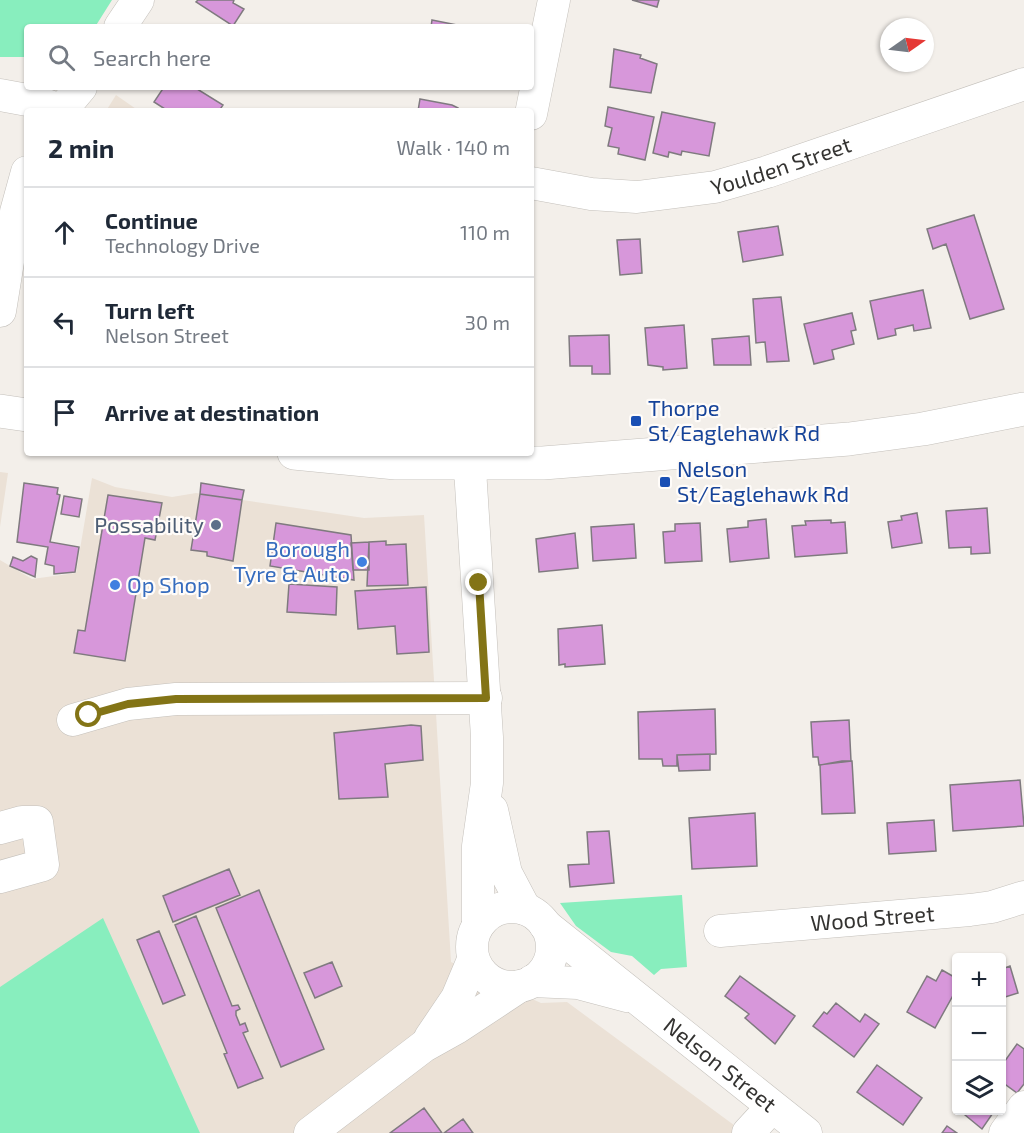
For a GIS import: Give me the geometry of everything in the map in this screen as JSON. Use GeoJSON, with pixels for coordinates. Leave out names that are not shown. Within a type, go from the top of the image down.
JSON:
{"type":"FeatureCollection","features":[{"type":"Feature","properties":{"kind":"main road"},"geometry":{"type":"LineString","coordinates":[[325,456],[396,463],[470,459],[543,463],[823,442],[913,430],[1024,409]]}},
{"type":"Feature","properties":{"kind":"main road"},"geometry":{"type":"LineString","coordinates":[[0,411],[24,415]]}},
{"type":"Feature","properties":{"kind":"street"},"geometry":{"type":"LineString","coordinates":[[122,24],[138,0]]}},
{"type":"Feature","properties":{"kind":"street"},"geometry":{"type":"LineString","coordinates":[[532,108],[554,0]]}},
{"type":"Feature","properties":{"kind":"street","name":"Youlden Street"},"geometry":{"type":"LineString","coordinates":[[534,184],[591,194],[629,196],[662,195],[715,187],[767,172],[1024,84]]}},
{"type":"Feature","properties":{"kind":"street"},"geometry":{"type":"LineString","coordinates":[[64,108],[78,90]]}},
{"type":"Feature","properties":{"kind":"street"},"geometry":{"type":"LineString","coordinates":[[0,95],[38,102],[53,108]]}},
{"type":"Feature","properties":{"kind":"street"},"geometry":{"type":"LineString","coordinates":[[0,311],[16,212],[24,183]]}},
{"type":"Feature","properties":{"kind":"street","name":"Nelson Street"},"geometry":{"type":"LineString","coordinates":[[470,459],[486,698],[487,783],[478,846],[478,925]]}},
{"type":"Feature","properties":{"kind":"street"},"geometry":{"type":"LineString","coordinates":[[73,720],[128,704],[176,699],[486,698]]}},
{"type":"Feature","properties":{"kind":"street","name":"Nelson Street"},"geometry":{"type":"LineString","coordinates":[[487,783],[506,873],[535,917],[613,978],[634,998],[671,1024],[771,1108],[806,1133]]}},
{"type":"Feature","properties":{"kind":"street"},"geometry":{"type":"LineString","coordinates":[[0,828],[22,822],[37,822],[43,865],[0,877]]}},
{"type":"Feature","properties":{"kind":"street","name":"Wood Street"},"geometry":{"type":"LineString","coordinates":[[720,931],[970,910],[992,907],[1024,897]]}},
{"type":"Feature","properties":{"kind":"street"},"geometry":{"type":"LineString","coordinates":[[310,1133],[424,1046],[458,1028],[542,973],[549,962],[550,936],[535,917],[512,907],[498,909],[478,925],[473,938],[473,960],[457,998],[424,1046]]}},
{"type":"Feature","properties":{"kind":"street"},"geometry":{"type":"LineString","coordinates":[[473,960],[483,975],[494,983],[526,983]]}},
{"type":"Feature","properties":{"kind":"street","name":"Nelson Street"},"geometry":{"type":"LineString","coordinates":[[526,983],[578,982],[634,998]]}},
{"type":"Feature","properties":{"kind":"street"},"geometry":{"type":"LineString","coordinates":[[1005,1133],[1024,1107]]}},
{"type":"Feature","properties":{"kind":"street"},"geometry":{"type":"LineString","coordinates":[[748,1133],[771,1108]]}},
{"type":"Feature","properties":{"kind":"shaded area"},"geometry":{"type":"Polygon","coordinates":[[[116,95],[135,108],[108,108],[116,95]]]}},
{"type":"Feature","properties":{"kind":"shaded area"},"geometry":{"type":"Polygon","coordinates":[[[0,472],[8,473],[0,527],[0,472]]]}},
{"type":"Feature","properties":{"kind":"shaded area"},"geometry":{"type":"Polygon","coordinates":[[[92,478],[115,487],[172,497],[196,493],[364,518],[424,515],[451,962],[541,1003],[567,1002],[742,1131],[739,1133],[0,1133],[0,560],[32,579],[76,573],[92,478]]]}},
{"type":"Feature","properties":{"kind":"green space"},"geometry":{"type":"Polygon","coordinates":[[[0,0],[112,0],[97,24],[24,24],[24,57],[0,57],[0,0]]]}},
{"type":"Feature","properties":{"kind":"green space"},"geometry":{"type":"Polygon","coordinates":[[[682,895],[687,967],[661,969],[654,975],[632,956],[611,952],[576,926],[560,903],[682,895]]]}},
{"type":"Feature","properties":{"kind":"green space"},"geometry":{"type":"Polygon","coordinates":[[[103,918],[200,1133],[0,1133],[0,987],[103,918]]]}},
{"type":"Feature","properties":{"kind":"building"},"geometry":{"type":"Polygon","coordinates":[[[198,0],[234,0],[233,3],[244,9],[234,24],[230,24],[196,2],[198,0]]]}},
{"type":"Feature","properties":{"kind":"building"},"geometry":{"type":"Polygon","coordinates":[[[632,0],[659,0],[657,7],[632,0]]]}},
{"type":"Feature","properties":{"kind":"building"},"geometry":{"type":"Polygon","coordinates":[[[432,20],[452,24],[431,24],[432,20]]]}},
{"type":"Feature","properties":{"kind":"building"},"geometry":{"type":"Polygon","coordinates":[[[614,49],[641,55],[640,58],[657,64],[651,93],[610,87],[614,49]]]}},
{"type":"Feature","properties":{"kind":"building"},"geometry":{"type":"Polygon","coordinates":[[[162,90],[199,90],[223,105],[221,108],[163,108],[154,102],[162,90]]]}},
{"type":"Feature","properties":{"kind":"building"},"geometry":{"type":"Polygon","coordinates":[[[420,99],[458,108],[418,108],[420,99]]]}},
{"type":"Feature","properties":{"kind":"building"},"geometry":{"type":"Polygon","coordinates":[[[608,107],[654,117],[645,160],[618,154],[619,148],[608,146],[612,128],[605,126],[608,107]]]}},
{"type":"Feature","properties":{"kind":"building"},"geometry":{"type":"Polygon","coordinates":[[[662,112],[715,123],[709,156],[682,151],[681,155],[669,152],[668,157],[653,153],[662,112]]]}},
{"type":"Feature","properties":{"kind":"building"},"geometry":{"type":"Polygon","coordinates":[[[974,215],[1004,309],[970,319],[946,244],[933,249],[927,229],[974,215]]]}},
{"type":"Feature","properties":{"kind":"building"},"geometry":{"type":"Polygon","coordinates":[[[778,226],[783,255],[743,262],[738,232],[778,226]]]}},
{"type":"Feature","properties":{"kind":"building"},"geometry":{"type":"Polygon","coordinates":[[[640,239],[642,273],[620,275],[617,240],[640,239]]]}},
{"type":"Feature","properties":{"kind":"building"},"geometry":{"type":"Polygon","coordinates":[[[923,290],[931,328],[914,331],[913,325],[895,329],[896,335],[878,339],[870,301],[923,290]]]}},
{"type":"Feature","properties":{"kind":"building"},"geometry":{"type":"Polygon","coordinates":[[[781,297],[789,361],[767,362],[765,342],[756,343],[753,299],[781,297]]]}},
{"type":"Feature","properties":{"kind":"building"},"geometry":{"type":"Polygon","coordinates":[[[852,313],[856,330],[851,331],[854,344],[832,350],[834,359],[814,364],[804,324],[852,313]]]}},
{"type":"Feature","properties":{"kind":"building"},"geometry":{"type":"Polygon","coordinates":[[[684,325],[687,368],[663,370],[663,367],[648,365],[645,328],[684,325]]]}},
{"type":"Feature","properties":{"kind":"building"},"geometry":{"type":"Polygon","coordinates":[[[609,335],[610,374],[592,374],[592,366],[570,366],[569,336],[609,335]]]}},
{"type":"Feature","properties":{"kind":"building"},"geometry":{"type":"Polygon","coordinates":[[[749,336],[751,365],[714,365],[712,339],[749,336]]]}},
{"type":"Feature","properties":{"kind":"building"},"geometry":{"type":"Polygon","coordinates":[[[24,483],[58,488],[57,494],[60,495],[50,542],[79,547],[75,572],[54,574],[54,566],[45,564],[48,547],[17,542],[24,483]]]}},
{"type":"Feature","properties":{"kind":"building"},"geometry":{"type":"Polygon","coordinates":[[[201,483],[244,490],[242,500],[200,494],[201,483]]]}},
{"type":"Feature","properties":{"kind":"building","name":"Possability"},"geometry":{"type":"Polygon","coordinates":[[[200,494],[242,500],[233,561],[207,556],[207,552],[191,550],[200,494]]]}},
{"type":"Feature","properties":{"kind":"building","name":"Op Shop"},"geometry":{"type":"Polygon","coordinates":[[[108,495],[162,503],[155,540],[145,538],[125,661],[74,653],[78,630],[85,631],[108,495]]]}},
{"type":"Feature","properties":{"kind":"building"},"geometry":{"type":"Polygon","coordinates":[[[64,496],[82,499],[79,517],[61,514],[64,496]]]}},
{"type":"Feature","properties":{"kind":"building"},"geometry":{"type":"Polygon","coordinates":[[[987,508],[990,553],[971,554],[971,547],[949,548],[946,511],[987,508]]]}},
{"type":"Feature","properties":{"kind":"building"},"geometry":{"type":"Polygon","coordinates":[[[917,513],[922,543],[892,548],[888,522],[902,520],[901,516],[917,513]]]}},
{"type":"Feature","properties":{"kind":"building"},"geometry":{"type":"Polygon","coordinates":[[[766,519],[769,558],[730,562],[727,529],[748,527],[748,521],[766,519]]]}},
{"type":"Feature","properties":{"kind":"building"},"geometry":{"type":"Polygon","coordinates":[[[831,520],[831,523],[845,522],[847,553],[795,557],[792,526],[806,525],[805,521],[831,520]]]}},
{"type":"Feature","properties":{"kind":"building"},"geometry":{"type":"Polygon","coordinates":[[[276,523],[351,535],[354,580],[270,566],[276,523]]]}},
{"type":"Feature","properties":{"kind":"building"},"geometry":{"type":"Polygon","coordinates":[[[700,523],[702,561],[665,563],[663,532],[675,531],[675,524],[700,523]]]}},
{"type":"Feature","properties":{"kind":"building"},"geometry":{"type":"Polygon","coordinates":[[[634,524],[636,558],[593,561],[591,527],[634,524]]]}},
{"type":"Feature","properties":{"kind":"building"},"geometry":{"type":"Polygon","coordinates":[[[575,533],[578,568],[539,572],[536,539],[575,533]]]}},
{"type":"Feature","properties":{"kind":"building"},"geometry":{"type":"Polygon","coordinates":[[[386,541],[386,545],[406,544],[408,585],[367,586],[369,542],[386,541]]]}},
{"type":"Feature","properties":{"kind":"building"},"geometry":{"type":"Polygon","coordinates":[[[369,542],[369,570],[353,570],[351,543],[369,542]]]}},
{"type":"Feature","properties":{"kind":"building"},"geometry":{"type":"Polygon","coordinates":[[[31,556],[37,559],[35,577],[10,566],[13,557],[23,561],[31,556]]]}},
{"type":"Feature","properties":{"kind":"building"},"geometry":{"type":"Polygon","coordinates":[[[289,584],[337,587],[336,615],[287,612],[289,584]]]}},
{"type":"Feature","properties":{"kind":"building"},"geometry":{"type":"Polygon","coordinates":[[[426,587],[429,652],[397,654],[395,626],[358,629],[355,591],[426,587]]]}},
{"type":"Feature","properties":{"kind":"building"},"geometry":{"type":"Polygon","coordinates":[[[602,625],[605,664],[565,667],[565,664],[559,665],[558,629],[602,625]]]}},
{"type":"Feature","properties":{"kind":"building"},"geometry":{"type":"Polygon","coordinates":[[[715,709],[716,754],[677,755],[677,766],[663,766],[662,759],[639,759],[638,712],[715,709]]]}},
{"type":"Feature","properties":{"kind":"building"},"geometry":{"type":"Polygon","coordinates":[[[849,720],[851,761],[819,765],[818,757],[813,757],[811,722],[849,720]]]}},
{"type":"Feature","properties":{"kind":"building"},"geometry":{"type":"Polygon","coordinates":[[[421,726],[423,760],[385,764],[388,797],[339,799],[334,733],[421,726]]]}},
{"type":"Feature","properties":{"kind":"building"},"geometry":{"type":"Polygon","coordinates":[[[710,754],[710,770],[679,771],[677,755],[710,754]]]}},
{"type":"Feature","properties":{"kind":"building"},"geometry":{"type":"Polygon","coordinates":[[[852,761],[855,813],[822,814],[820,765],[852,761]]]}},
{"type":"Feature","properties":{"kind":"building"},"geometry":{"type":"Polygon","coordinates":[[[1020,780],[1024,826],[953,831],[950,785],[1020,780]]]}},
{"type":"Feature","properties":{"kind":"building"},"geometry":{"type":"Polygon","coordinates":[[[755,813],[757,866],[692,869],[689,818],[755,813]]]}},
{"type":"Feature","properties":{"kind":"building"},"geometry":{"type":"Polygon","coordinates":[[[934,820],[936,851],[889,854],[887,823],[934,820]]]}},
{"type":"Feature","properties":{"kind":"building"},"geometry":{"type":"Polygon","coordinates":[[[609,831],[614,883],[570,887],[568,865],[589,864],[587,832],[609,831]]]}},
{"type":"Feature","properties":{"kind":"building"},"geometry":{"type":"Polygon","coordinates":[[[229,869],[240,895],[173,922],[163,896],[229,869]]]}},
{"type":"Feature","properties":{"kind":"building"},"geometry":{"type":"Polygon","coordinates":[[[259,890],[324,1049],[281,1067],[216,908],[259,890]]]}},
{"type":"Feature","properties":{"kind":"building"},"geometry":{"type":"Polygon","coordinates":[[[196,916],[232,1006],[238,1005],[240,1009],[236,1011],[236,1015],[240,1025],[245,1023],[248,1031],[243,1033],[263,1078],[238,1088],[224,1054],[227,1053],[175,925],[196,916]]]}},
{"type":"Feature","properties":{"kind":"building"},"geometry":{"type":"Polygon","coordinates":[[[159,931],[185,995],[163,1004],[137,940],[159,931]]]}},
{"type":"Feature","properties":{"kind":"building"},"geometry":{"type":"Polygon","coordinates":[[[332,962],[342,986],[315,998],[304,973],[332,962]]]}},
{"type":"Feature","properties":{"kind":"building"},"geometry":{"type":"Polygon","coordinates":[[[1010,966],[1018,993],[1006,997],[1006,968],[1010,966]]]}},
{"type":"Feature","properties":{"kind":"building"},"geometry":{"type":"Polygon","coordinates":[[[942,970],[952,976],[952,997],[935,1028],[907,1012],[927,976],[936,981],[942,970]]]}},
{"type":"Feature","properties":{"kind":"building"},"geometry":{"type":"Polygon","coordinates":[[[740,976],[795,1016],[775,1044],[745,1018],[749,1014],[725,996],[740,976]]]}},
{"type":"Feature","properties":{"kind":"building"},"geometry":{"type":"Polygon","coordinates":[[[836,1003],[860,1022],[865,1014],[879,1024],[854,1057],[813,1026],[824,1012],[827,1014],[836,1003]]]}},
{"type":"Feature","properties":{"kind":"building"},"geometry":{"type":"Polygon","coordinates":[[[1017,1044],[1024,1049],[1024,1084],[1017,1093],[1006,1085],[1006,1059],[1017,1044]]]}},
{"type":"Feature","properties":{"kind":"building"},"geometry":{"type":"Polygon","coordinates":[[[877,1065],[922,1098],[903,1125],[857,1092],[877,1065]]]}},
{"type":"Feature","properties":{"kind":"building"},"geometry":{"type":"Polygon","coordinates":[[[424,1108],[442,1133],[390,1133],[424,1108]]]}},
{"type":"Feature","properties":{"kind":"building"},"geometry":{"type":"Polygon","coordinates":[[[965,1115],[992,1115],[982,1129],[965,1115]]]}},
{"type":"Feature","properties":{"kind":"building"},"geometry":{"type":"Polygon","coordinates":[[[463,1119],[473,1133],[444,1133],[463,1119]]]}},
{"type":"Feature","properties":{"kind":"building"},"geometry":{"type":"Polygon","coordinates":[[[947,1126],[957,1133],[942,1133],[947,1126]]]}},
{"type":"Feature","properties":{"kind":"place","name":"Thorpe St/Eaglehawk Rd"},"geometry":{"type":"Point","coordinates":[636,421]}},
{"type":"Feature","properties":{"kind":"place","name":"Nelson St/Eaglehawk Rd"},"geometry":{"type":"Point","coordinates":[665,482]}},
{"type":"Feature","properties":{"kind":"place","name":"Possability"},"geometry":{"type":"Point","coordinates":[216,525]}},
{"type":"Feature","properties":{"kind":"place","name":"Borough Tyre & Auto"},"geometry":{"type":"Point","coordinates":[362,562]}},
{"type":"Feature","properties":{"kind":"place","name":"Op Shop"},"geometry":{"type":"Point","coordinates":[115,585]}},
{"type":"Feature","properties":{"kind":"route"},"geometry":{"type":"LineString","coordinates":[[89,715],[128,704],[176,699],[486,698],[479,583]]}}]}
